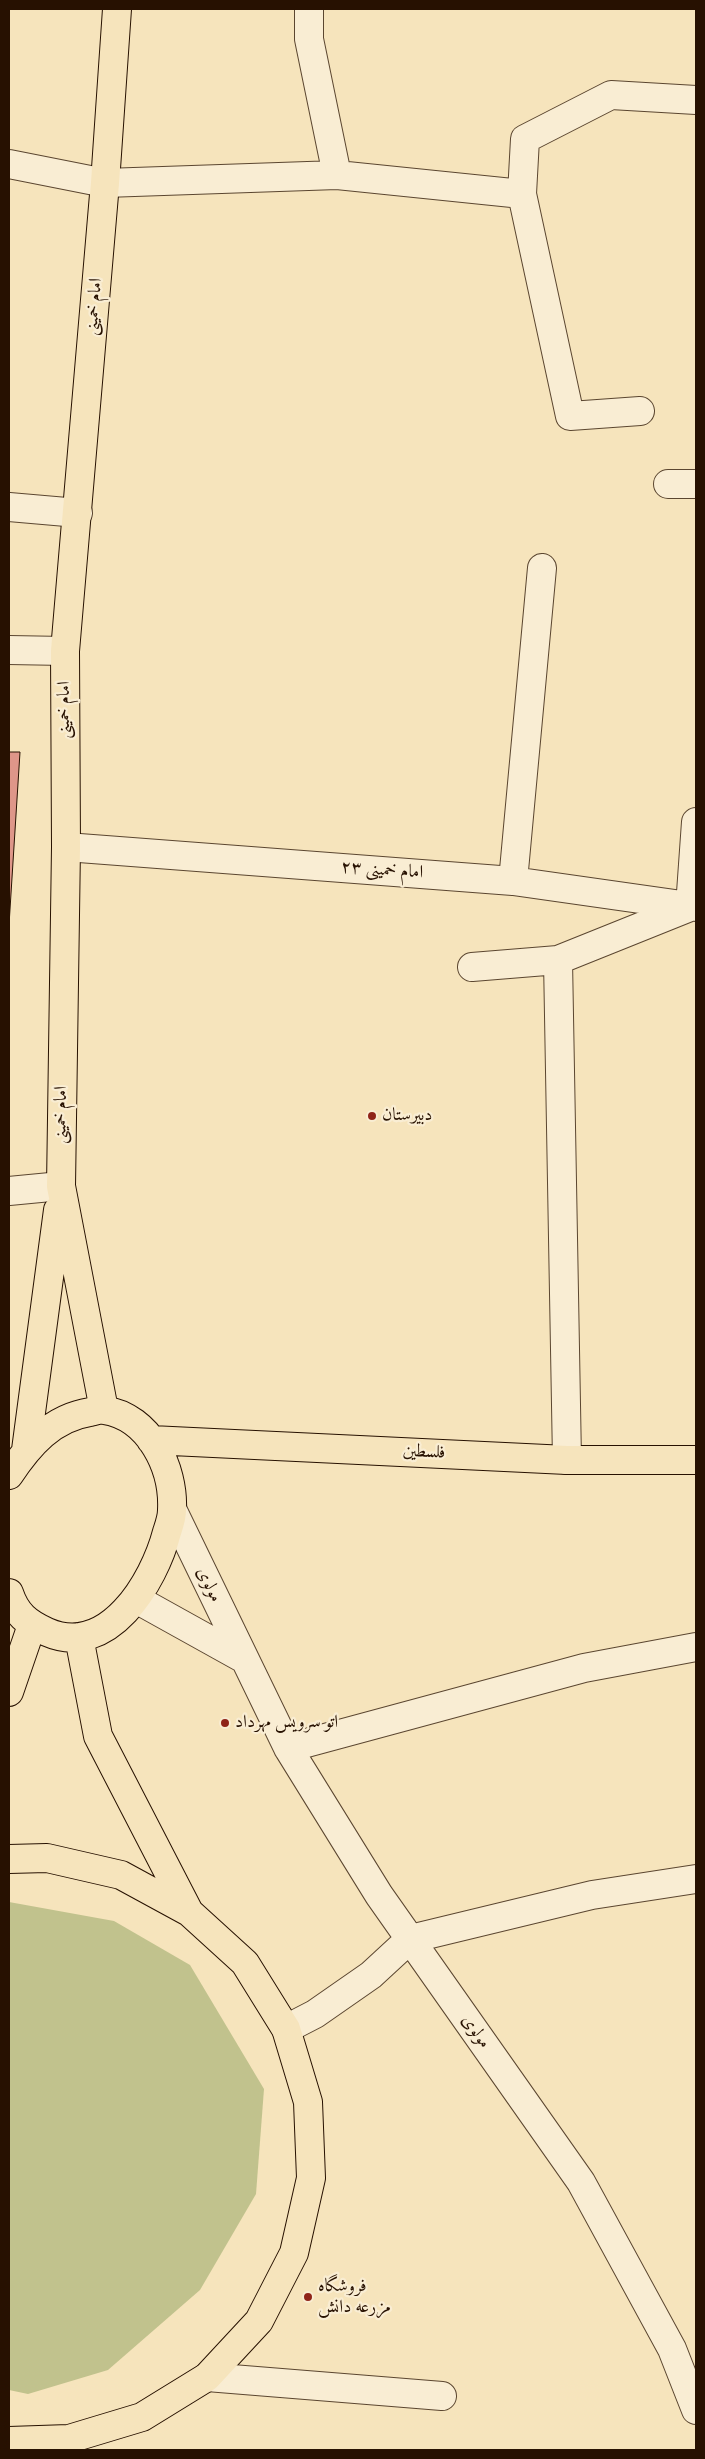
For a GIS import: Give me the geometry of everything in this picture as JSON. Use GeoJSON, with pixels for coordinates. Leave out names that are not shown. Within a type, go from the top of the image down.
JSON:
{"type":"FeatureCollection","features":[{"type":"Feature","properties":{"kind":"main road","name":"امام خمینی"},"geometry":{"type":"LineString","coordinates":[[104,1410],[61,1186],[66,847],[65,651],[106,183],[117,9]]}},
{"type":"Feature","properties":{"kind":"main road"},"geometry":{"type":"LineString","coordinates":[[26,1450],[61,1186]]}},
{"type":"Feature","properties":{"kind":"main road"},"geometry":{"type":"LineString","coordinates":[[9,1475],[26,1450],[48,1429],[81,1414],[104,1410],[136,1422],[158,1448],[169,1479],[172,1511],[155,1568],[136,1600],[119,1617],[100,1630],[78,1637],[60,1638],[32,1625],[14,1608],[9,1593]]}},
{"type":"Feature","properties":{"kind":"main road","name":"فلسطین"},"geometry":{"type":"LineString","coordinates":[[151,1440],[567,1460],[696,1460]]}},
{"type":"Feature","properties":{"kind":"main road"},"geometry":{"type":"LineString","coordinates":[[9,1692],[32,1625]]}},
{"type":"Feature","properties":{"kind":"main road"},"geometry":{"type":"LineString","coordinates":[[78,1637],[98,1736],[189,1912]]}},
{"type":"Feature","properties":{"kind":"main road"},"geometry":{"type":"LineString","coordinates":[[9,1859],[46,1858],[121,1875],[189,1912],[245,1964],[286,2029],[308,2102],[311,2178],[294,2253],[259,2321],[207,2377],[142,2417],[51,2445],[9,2441]]}},
{"type":"Feature","properties":{"kind":"street"},"geometry":{"type":"LineString","coordinates":[[309,9],[309,39],[336,175]]}},
{"type":"Feature","properties":{"kind":"street"},"geometry":{"type":"LineString","coordinates":[[640,411],[570,416],[522,194],[525,139],[611,95],[696,100]]}},
{"type":"Feature","properties":{"kind":"street"},"geometry":{"type":"LineString","coordinates":[[9,164],[106,183],[336,175],[522,194]]}},
{"type":"Feature","properties":{"kind":"street"},"geometry":{"type":"LineString","coordinates":[[668,484],[696,484]]}},
{"type":"Feature","properties":{"kind":"street"},"geometry":{"type":"LineString","coordinates":[[9,507],[78,513]]}},
{"type":"Feature","properties":{"kind":"street"},"geometry":{"type":"LineString","coordinates":[[513,881],[542,568]]}},
{"type":"Feature","properties":{"kind":"street"},"geometry":{"type":"LineString","coordinates":[[9,650],[65,651]]}},
{"type":"Feature","properties":{"kind":"street"},"geometry":{"type":"LineString","coordinates":[[472,967],[558,960],[693,907],[696,822]]}},
{"type":"Feature","properties":{"kind":"street","name":"امام خمینی ۲۳"},"geometry":{"type":"LineString","coordinates":[[66,847],[513,881],[693,907]]}},
{"type":"Feature","properties":{"kind":"street"},"geometry":{"type":"LineString","coordinates":[[558,960],[567,1460]]}},
{"type":"Feature","properties":{"kind":"street"},"geometry":{"type":"LineString","coordinates":[[9,1191],[61,1186]]}},
{"type":"Feature","properties":{"kind":"street","name":"مولوی"},"geometry":{"type":"LineString","coordinates":[[172,1511],[288,1748],[379,1894],[581,2182],[672,2349],[696,2410]]}},
{"type":"Feature","properties":{"kind":"street"},"geometry":{"type":"LineString","coordinates":[[136,1600],[244,1659]]}},
{"type":"Feature","properties":{"kind":"street"},"geometry":{"type":"LineString","coordinates":[[288,1748],[584,1668],[696,1647]]}},
{"type":"Feature","properties":{"kind":"street"},"geometry":{"type":"LineString","coordinates":[[286,2029],[315,2014],[371,1975],[410,1939],[592,1895],[696,1879]]}},
{"type":"Feature","properties":{"kind":"street"},"geometry":{"type":"LineString","coordinates":[[207,2377],[442,2396]]}},
{"type":"Feature","properties":{"kind":"green space"},"geometry":{"type":"Polygon","coordinates":[[[9,1902],[114,1921],[190,1965],[264,2089],[256,2194],[200,2290],[108,2370],[28,2394],[9,2390],[9,1902]]]}},
{"type":"Feature","properties":{"kind":"building"},"geometry":{"type":"Polygon","coordinates":[[[9,752],[20,752],[9,925],[9,752]]]}},
{"type":"Feature","properties":{"kind":"place","name":"دبیرستان"},"geometry":{"type":"Point","coordinates":[372,1116]}},
{"type":"Feature","properties":{"kind":"place","name":"اتو سرویس مهرداد"},"geometry":{"type":"Point","coordinates":[225,1723]}},
{"type":"Feature","properties":{"kind":"place","name":"فروشگاه مزرعه دانش"},"geometry":{"type":"Point","coordinates":[308,2297]}}]}
